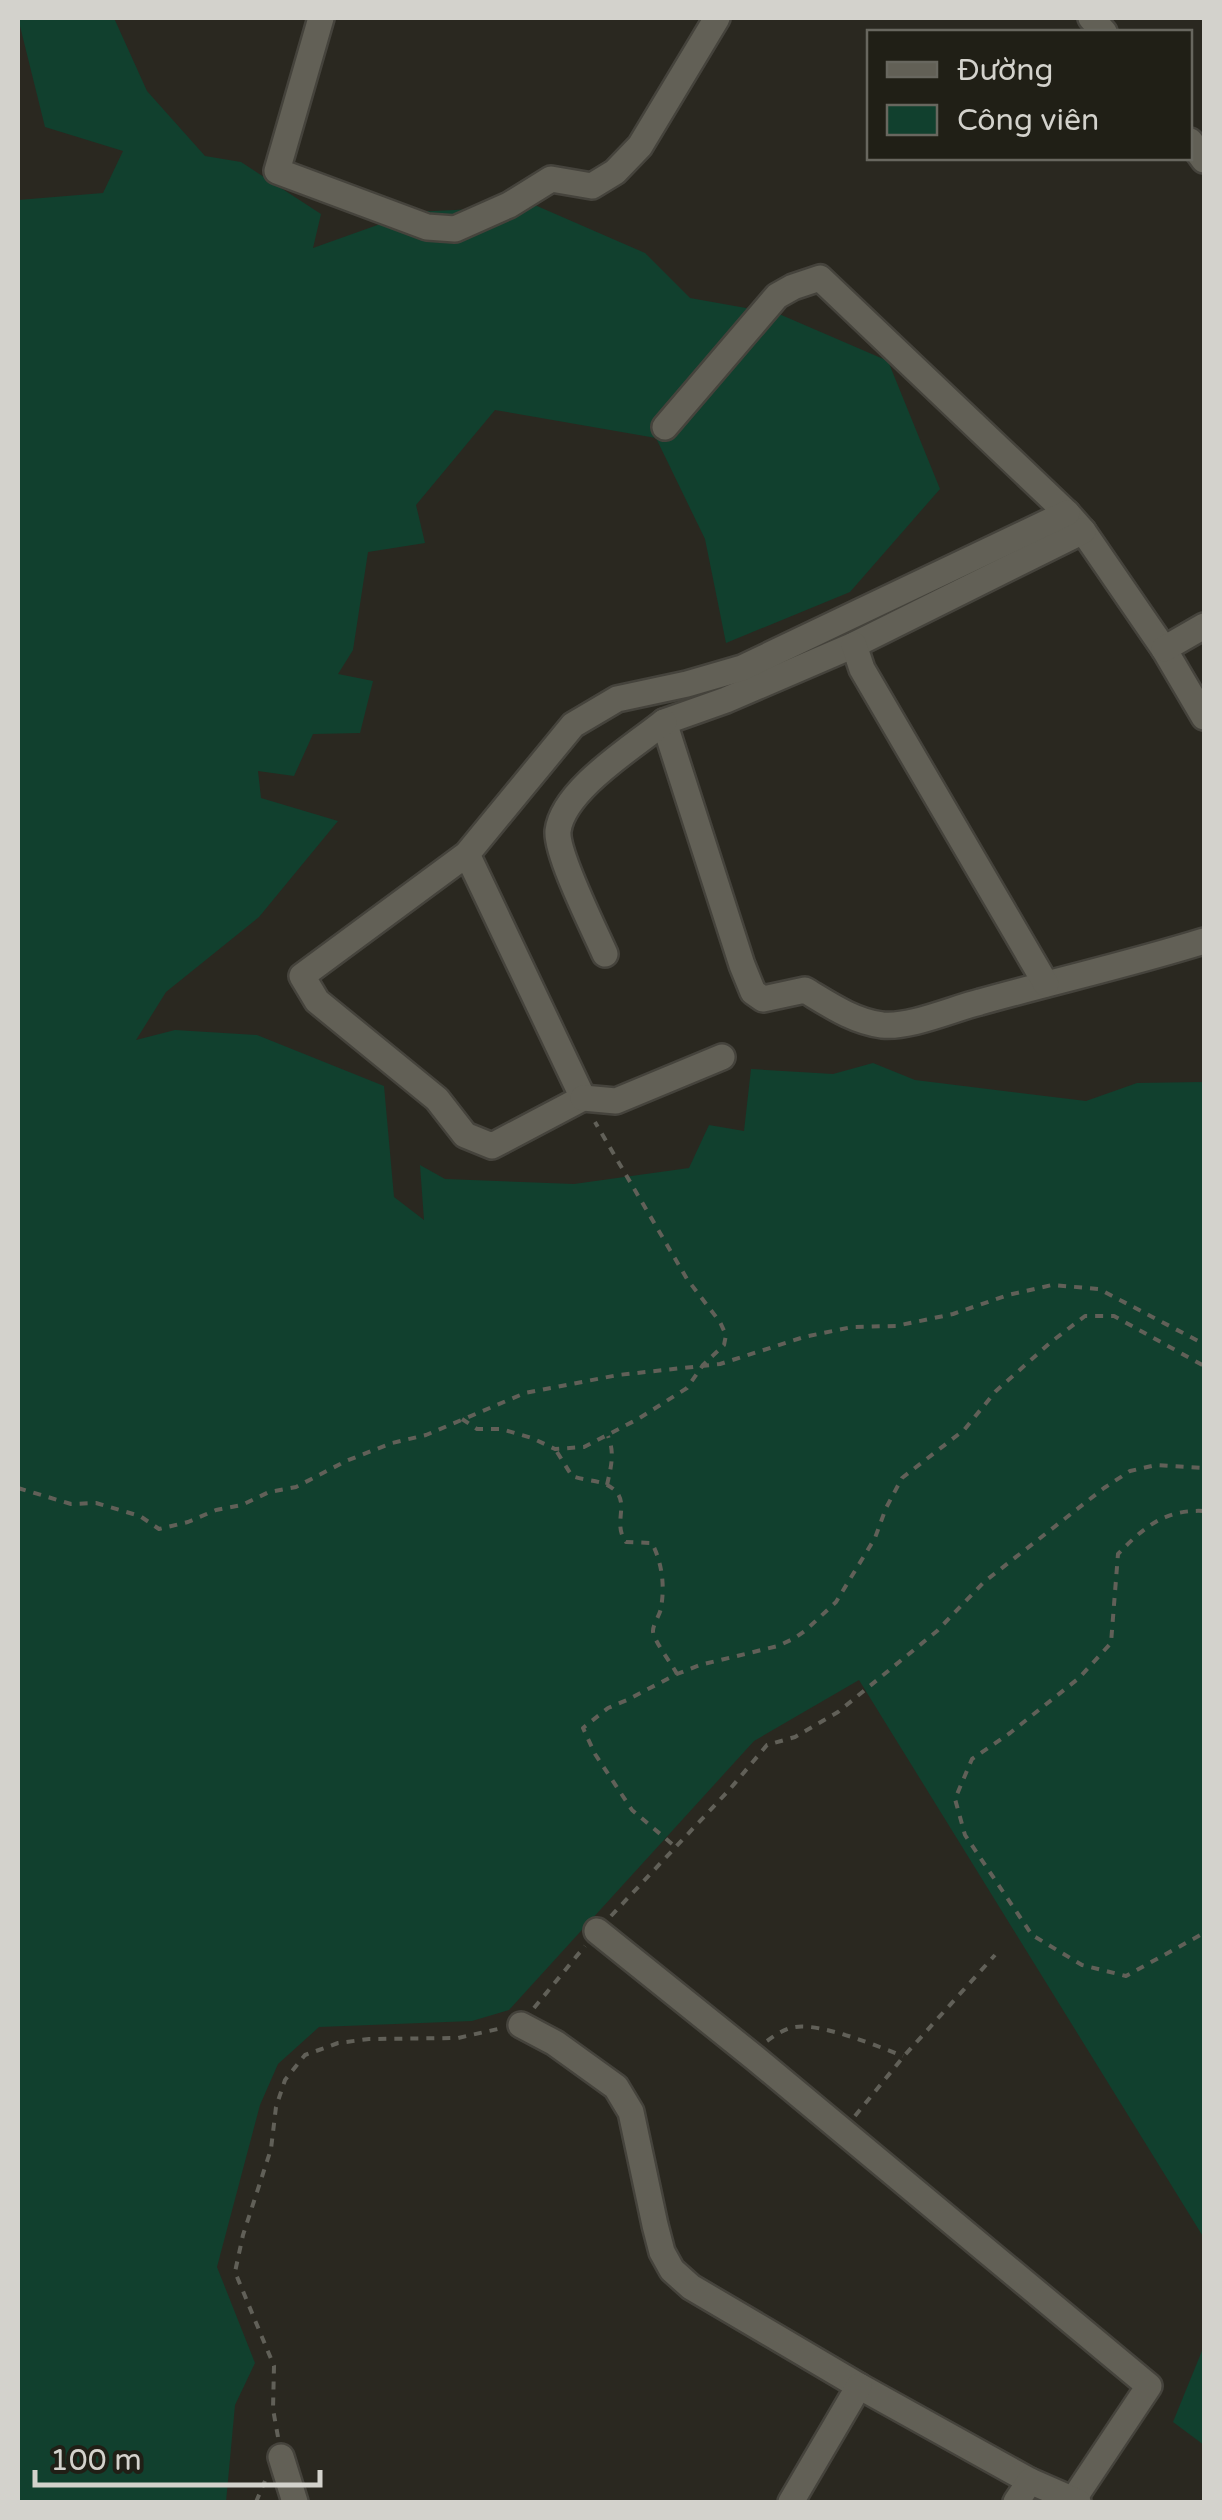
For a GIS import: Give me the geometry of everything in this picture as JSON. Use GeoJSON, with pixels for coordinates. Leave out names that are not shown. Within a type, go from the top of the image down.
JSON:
{"type":"FeatureCollection","features":[{"type":"Feature","properties":{"kind":"street"},"geometry":{"type":"LineString","coordinates":[[322,18],[278,172],[427,227],[455,229],[509,205],[550,179],[592,186],[614,172],[640,146],[717,18]]}},
{"type":"Feature","properties":{"kind":"street"},"geometry":{"type":"LineString","coordinates":[[665,427],[777,296],[820,278],[1075,522],[1164,649],[1204,717]]}},
{"type":"Feature","properties":{"kind":"street"},"geometry":{"type":"LineString","coordinates":[[605,954],[560,851],[558,831],[567,805],[596,776],[664,722],[854,645],[1075,522]]}},
{"type":"Feature","properties":{"kind":"street"},"geometry":{"type":"LineString","coordinates":[[722,1057],[616,1100],[583,1098],[492,1146],[465,1135],[437,1100],[318,1001],[302,976],[466,854],[573,725],[617,698],[742,668],[1075,522]]}},
{"type":"Feature","properties":{"kind":"street"},"geometry":{"type":"LineString","coordinates":[[1164,649],[1204,626]]}},
{"type":"Feature","properties":{"kind":"street"},"geometry":{"type":"LineString","coordinates":[[854,645],[862,670],[1046,984]]}},
{"type":"Feature","properties":{"kind":"street"},"geometry":{"type":"LineString","coordinates":[[664,722],[742,965],[753,992],[763,999],[805,990],[856,1020],[886,1026],[1204,941]]}},
{"type":"Feature","properties":{"kind":"street"},"geometry":{"type":"LineString","coordinates":[[466,854],[583,1098]]}},
{"type":"Feature","properties":{"kind":"street"},"geometry":{"type":"LineString","coordinates":[[521,2025],[555,2043],[616,2087],[631,2112],[662,2252],[672,2270],[691,2287],[859,2386],[1023,2492],[1076,2501],[1149,2386],[597,1931]]}},
{"type":"Feature","properties":{"kind":"street"},"geometry":{"type":"LineString","coordinates":[[791,2502],[859,2386]]}},
{"type":"Feature","properties":{"kind":"street"},"geometry":{"type":"LineString","coordinates":[[281,2457],[294,2502]]}},
{"type":"Feature","properties":{"kind":"path"},"geometry":{"type":"LineString","coordinates":[[555,1450],[584,1447],[687,1388],[724,1345],[726,1335],[687,1280],[583,1098]]}},
{"type":"Feature","properties":{"kind":"path"},"geometry":{"type":"LineString","coordinates":[[18,1488],[71,1504],[96,1503],[140,1516],[158,1529],[296,1486],[346,1461],[426,1435],[525,1393],[618,1375],[720,1364],[820,1334],[896,1326],[1052,1285],[1100,1289],[1204,1344]]}},
{"type":"Feature","properties":{"kind":"path"},"geometry":{"type":"LineString","coordinates":[[674,1846],[632,1810],[595,1754],[583,1728],[608,1708],[677,1674],[778,1646],[806,1630],[836,1602],[876,1538],[902,1478],[964,1430],[996,1390],[1085,1316],[1114,1316],[1204,1366]]}},
{"type":"Feature","properties":{"kind":"path"},"geometry":{"type":"LineString","coordinates":[[462,1420],[477,1429],[501,1429],[532,1438],[555,1450],[572,1476],[607,1485],[623,1504],[618,1522],[621,1537],[626,1542],[652,1543],[656,1552],[663,1585],[654,1638],[677,1674]]}},
{"type":"Feature","properties":{"kind":"path"},"geometry":{"type":"LineString","coordinates":[[607,1435],[612,1462],[607,1485]]}},
{"type":"Feature","properties":{"kind":"path"},"geometry":{"type":"LineString","coordinates":[[281,2457],[274,2409],[274,2366],[236,2272],[243,2235],[271,2149],[276,2108],[285,2080],[305,2055],[338,2043],[370,2038],[458,2038],[521,2025],[597,1931],[767,1744],[796,1736],[838,1712],[937,1631],[984,1582],[1130,1471],[1156,1465],[1204,1468]]}},
{"type":"Feature","properties":{"kind":"path"},"geometry":{"type":"LineString","coordinates":[[1204,1511],[1188,1510],[1160,1518],[1118,1554],[1112,1643],[1079,1678],[972,1759],[955,1799],[965,1835],[1032,1935],[1082,1965],[1126,1976],[1204,1933]]}},
{"type":"Feature","properties":{"kind":"path"},"geometry":{"type":"LineString","coordinates":[[843,2131],[995,1955]]}},
{"type":"Feature","properties":{"kind":"path"},"geometry":{"type":"LineString","coordinates":[[755,2058],[768,2039],[793,2026],[817,2028],[904,2056]]}},
{"type":"Feature","properties":{"kind":"green space"},"geometry":{"type":"Polygon","coordinates":[[[18,18],[114,18],[147,91],[205,156],[241,162],[321,214],[313,248],[414,212],[537,206],[645,253],[690,298],[779,314],[888,361],[940,489],[850,592],[726,643],[705,539],[656,438],[495,410],[416,505],[425,543],[368,552],[353,650],[338,674],[373,681],[360,733],[313,734],[294,776],[258,771],[261,798],[338,821],[259,917],[166,992],[136,1040],[175,1030],[257,1035],[384,1086],[394,1197],[424,1220],[420,1165],[445,1179],[574,1184],[689,1168],[709,1125],[744,1131],[751,1069],[833,1074],[873,1063],[915,1080],[1086,1101],[1137,1083],[1204,1082],[1204,2238],[859,1680],[754,1741],[509,2010],[472,2021],[319,2027],[278,2064],[260,2105],[217,2267],[255,2363],[235,2405],[226,2502],[18,2502],[18,200],[103,193],[123,151],[45,127],[18,18]]]}},
{"type":"Feature","properties":{"kind":"green space"},"geometry":{"type":"Polygon","coordinates":[[[1204,2346],[1204,2445],[1173,2422],[1204,2346]]]}}]}
